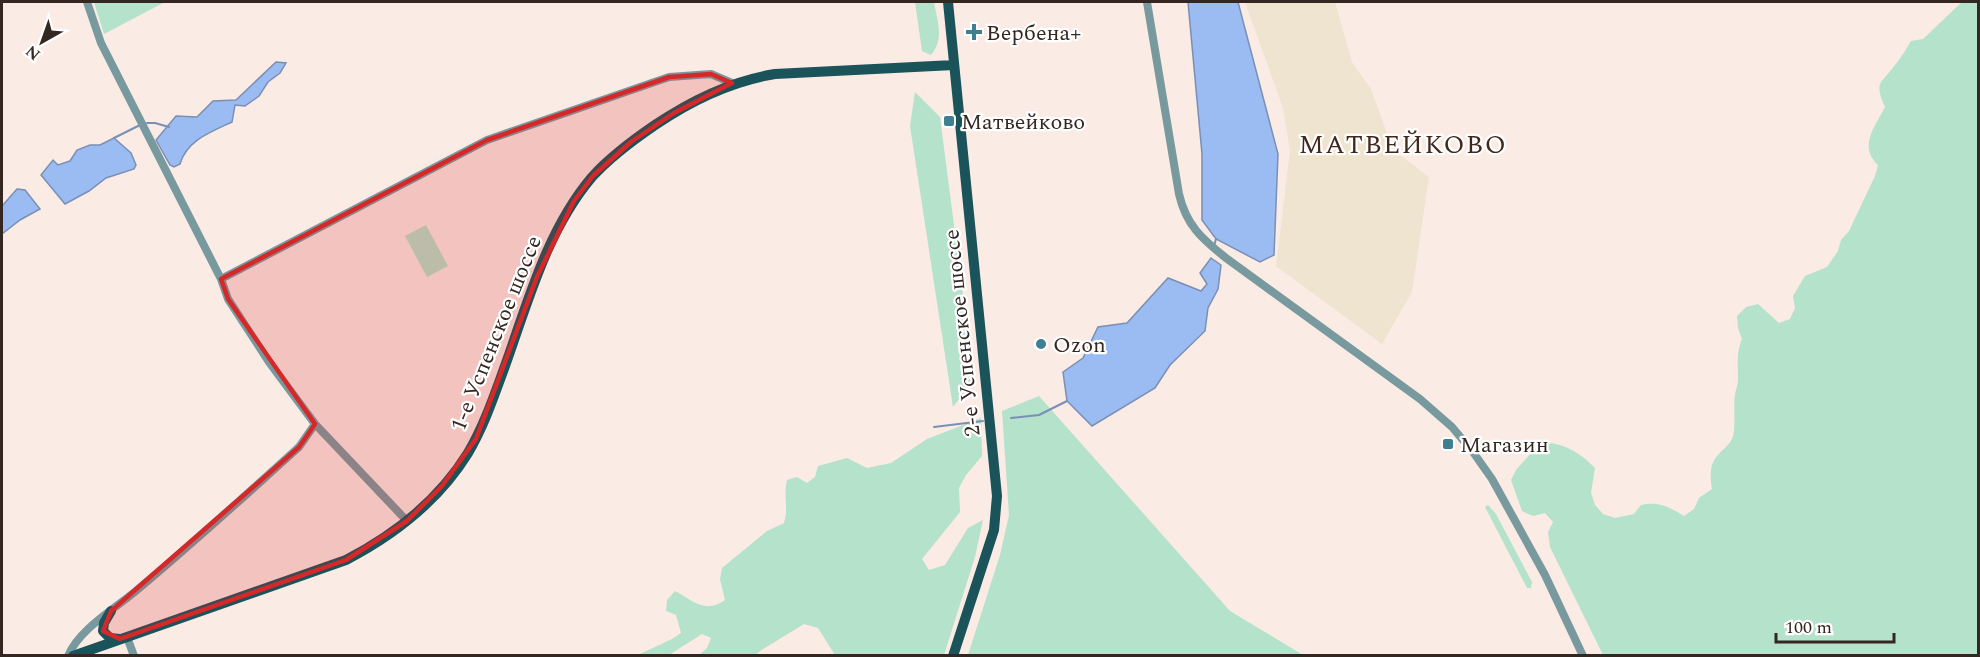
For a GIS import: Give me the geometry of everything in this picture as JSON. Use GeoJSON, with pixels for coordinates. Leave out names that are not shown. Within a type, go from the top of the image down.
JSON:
{"type":"FeatureCollection","features":[{"type":"Feature","properties":{"kind":"main road","name":"2-е Успенское шоссе"},"geometry":{"type":"LineString","coordinates":[[948,2],[997,496],[994,530],[953,656]]}},
{"type":"Feature","properties":{"kind":"main road","name":"1-е Успенское шоссе"},"geometry":{"type":"LineString","coordinates":[[73,656],[346,560],[386,537],[426,504],[458,468],[476,439],[556,232],[579,195],[593,176],[631,142],[674,112],[732,83],[751,77],[954,65]]}},
{"type":"Feature","properties":{"kind":"main road"},"geometry":{"type":"LineString","coordinates":[[111,611],[103,630],[110,638],[124,638]]}},
{"type":"Feature","properties":{"kind":"street"},"geometry":{"type":"LineString","coordinates":[[87,2],[101,43],[221,279],[228,299],[269,362],[315,424],[407,521]]}},
{"type":"Feature","properties":{"kind":"street"},"geometry":{"type":"LineString","coordinates":[[1147,2],[1181,202],[1191,225],[1204,241],[1420,399],[1452,427],[1492,479],[1545,575],[1583,656]]}},
{"type":"Feature","properties":{"kind":"street"},"geometry":{"type":"LineString","coordinates":[[221,279],[487,140],[669,77],[711,74],[732,83]]}},
{"type":"Feature","properties":{"kind":"street"},"geometry":{"type":"LineString","coordinates":[[68,656],[72,646],[81,635],[137,590],[299,447],[315,424]]}},
{"type":"Feature","properties":{"kind":"street"},"geometry":{"type":"LineString","coordinates":[[124,638],[134,656]]}},
{"type":"Feature","properties":{"kind":"highlighted area"},"geometry":{"type":"Polygon","coordinates":[[[711,74],[732,83],[674,113],[631,142],[593,176],[574,201],[537,277],[476,439],[442,486],[407,521],[346,560],[120,639],[103,631],[111,611],[299,447],[315,424],[228,299],[221,279],[487,140],[669,77],[711,74]]]}},
{"type":"Feature","properties":{"kind":"shaded area"},"geometry":{"type":"Polygon","coordinates":[[[1245,2],[1335,2],[1352,62],[1371,89],[1393,150],[1429,177],[1412,292],[1382,344],[1276,266],[1290,151],[1283,108],[1245,2]]]}},
{"type":"Feature","properties":{"kind":"green space"},"geometry":{"type":"Polygon","coordinates":[[[94,2],[165,2],[104,34],[94,2]]]}},
{"type":"Feature","properties":{"kind":"green space"},"geometry":{"type":"Polygon","coordinates":[[[915,2],[934,2],[939,36],[931,55],[922,51],[915,2]]]}},
{"type":"Feature","properties":{"kind":"green space"},"geometry":{"type":"Polygon","coordinates":[[[1962,2],[1978,2],[1978,655],[1603,655],[1550,547],[1548,532],[1553,522],[1545,513],[1533,516],[1522,511],[1511,480],[1516,470],[1540,443],[1555,444],[1577,453],[1595,468],[1591,493],[1595,505],[1603,514],[1615,518],[1634,514],[1641,505],[1647,504],[1664,506],[1684,516],[1694,509],[1699,498],[1712,489],[1713,462],[1733,436],[1738,354],[1742,339],[1737,316],[1746,307],[1758,304],[1779,323],[1790,319],[1795,308],[1793,296],[1805,276],[1827,267],[1838,251],[1841,240],[1849,231],[1875,176],[1878,165],[1869,151],[1869,144],[1873,129],[1885,107],[1879,87],[1881,83],[1911,41],[1923,39],[1962,2]]]}},
{"type":"Feature","properties":{"kind":"green space"},"geometry":{"type":"Polygon","coordinates":[[[915,92],[940,117],[974,380],[953,407],[910,126],[915,92]]]}},
{"type":"Feature","properties":{"kind":"green space"},"geometry":{"type":"Polygon","coordinates":[[[426,225],[448,266],[427,277],[405,236],[426,225]]]}},
{"type":"Feature","properties":{"kind":"green space"},"geometry":{"type":"Polygon","coordinates":[[[1039,396],[1230,611],[1303,655],[968,655],[1000,555],[1009,515],[1002,411],[1039,396]]]}},
{"type":"Feature","properties":{"kind":"green space"},"geometry":{"type":"Polygon","coordinates":[[[981,418],[982,456],[966,475],[959,488],[960,512],[922,559],[929,570],[945,565],[968,528],[983,520],[975,557],[944,655],[835,655],[818,628],[804,624],[756,655],[699,655],[707,648],[711,638],[702,634],[669,655],[638,655],[681,633],[676,615],[666,611],[667,600],[675,591],[706,606],[712,606],[725,600],[720,579],[722,568],[767,531],[784,523],[787,480],[797,477],[807,483],[815,477],[818,466],[847,458],[867,468],[891,463],[927,439],[981,418]]]}},
{"type":"Feature","properties":{"kind":"green space"},"geometry":{"type":"Polygon","coordinates":[[[1488,505],[1496,514],[1532,582],[1531,588],[1527,588],[1485,507],[1488,505]]]}},
{"type":"Feature","properties":{"kind":"water"},"geometry":{"type":"Polygon","coordinates":[[[1188,2],[1238,2],[1278,154],[1274,255],[1260,262],[1216,239],[1202,220],[1202,154],[1188,2]]]}},
{"type":"Feature","properties":{"kind":"water"},"geometry":{"type":"Polygon","coordinates":[[[276,62],[286,63],[280,73],[268,82],[259,96],[245,106],[235,105],[232,122],[208,133],[194,143],[183,156],[180,164],[174,167],[170,165],[156,140],[176,116],[197,117],[213,101],[236,100],[276,62]]]}},
{"type":"Feature","properties":{"kind":"water"},"geometry":{"type":"Polygon","coordinates":[[[114,138],[131,153],[136,165],[134,169],[106,178],[89,191],[65,204],[41,175],[53,160],[58,165],[70,161],[77,150],[90,145],[100,145],[114,138]]]}},
{"type":"Feature","properties":{"kind":"water"},"geometry":{"type":"Polygon","coordinates":[[[17,189],[25,190],[40,209],[20,220],[2,234],[2,206],[17,189]]]}},
{"type":"Feature","properties":{"kind":"water"},"geometry":{"type":"Polygon","coordinates":[[[1211,258],[1221,265],[1218,289],[1208,308],[1205,331],[1170,365],[1155,388],[1092,426],[1067,401],[1063,372],[1083,358],[1098,327],[1127,323],[1168,278],[1201,291],[1207,284],[1200,273],[1211,258]]]}},
{"type":"Feature","properties":{"kind":"waterway"},"geometry":{"type":"LineString","coordinates":[[147,123],[169,127]]}},
{"type":"Feature","properties":{"kind":"waterway"},"geometry":{"type":"LineString","coordinates":[[114,138],[140,125]]}},
{"type":"Feature","properties":{"kind":"waterway"},"geometry":{"type":"LineString","coordinates":[[1214,246],[1216,239]]}},
{"type":"Feature","properties":{"kind":"waterway"},"geometry":{"type":"LineString","coordinates":[[1011,418],[1039,415],[1067,401]]}},
{"type":"Feature","properties":{"kind":"waterway"},"geometry":{"type":"LineString","coordinates":[[934,427],[983,421]]}},
{"type":"Feature","properties":{"kind":"place","name":"Вербена+"},"geometry":{"type":"Point","coordinates":[974,32]}},
{"type":"Feature","properties":{"kind":"place","name":"Матвейково"},"geometry":{"type":"Point","coordinates":[949,121]}},
{"type":"Feature","properties":{"kind":"place","name":"Ozon"},"geometry":{"type":"Point","coordinates":[1041,344]}},
{"type":"Feature","properties":{"kind":"place","name":"Магазин"},"geometry":{"type":"Point","coordinates":[1448,444]}},
{"type":"Feature","properties":{"kind":"district","name":"МАТВЕЙКОВО"},"geometry":{"type":"Point","coordinates":[1403,144]}}]}
